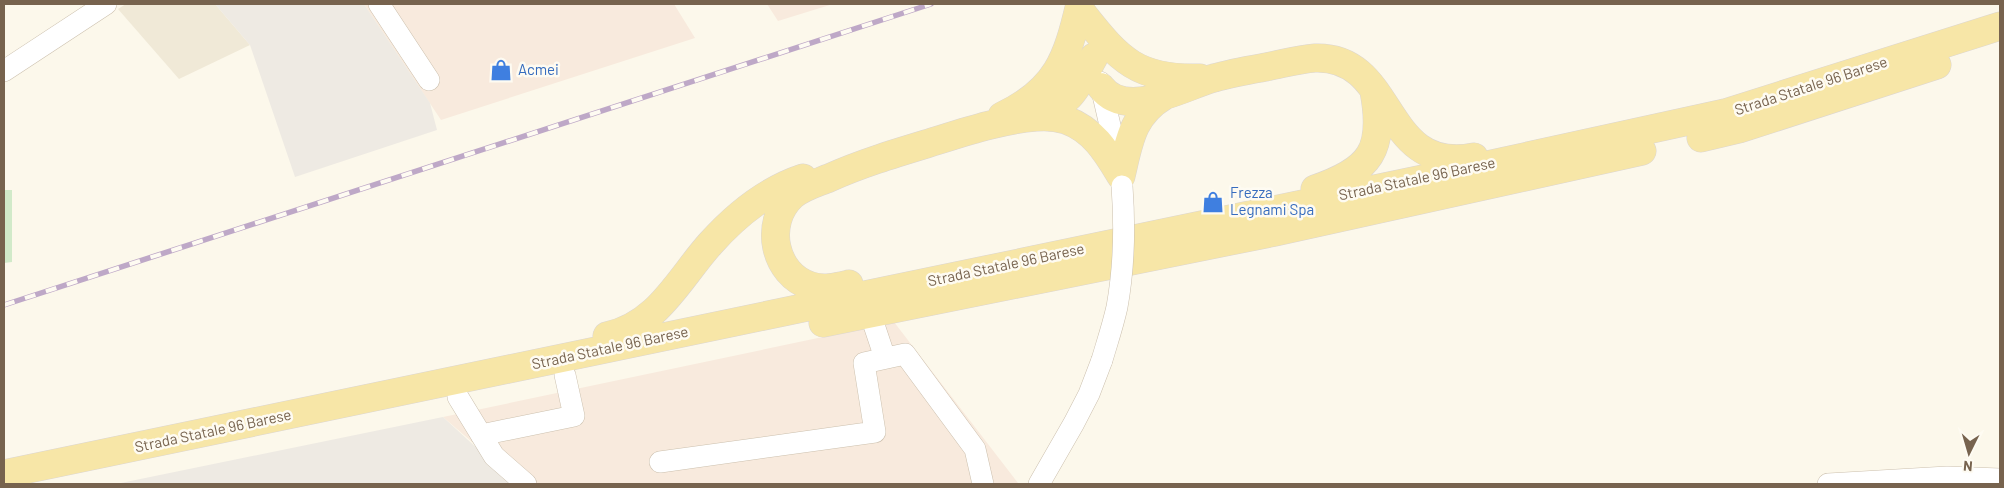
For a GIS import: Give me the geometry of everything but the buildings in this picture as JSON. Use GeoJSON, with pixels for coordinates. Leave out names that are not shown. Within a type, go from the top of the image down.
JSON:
{"type":"FeatureCollection","features":[{"type":"Feature","properties":{"kind":"main road"},"geometry":{"type":"LineString","coordinates":[[1081,7],[1108,46],[1119,56],[1142,69],[1167,77],[1214,78]]}},
{"type":"Feature","properties":{"kind":"main road"},"geometry":{"type":"LineString","coordinates":[[978,128],[1026,104],[1048,83],[1060,67],[1068,50],[1081,7]]}},
{"type":"Feature","properties":{"kind":"main road","name":"Strada Statale 96 Barese"},"geometry":{"type":"LineString","coordinates":[[4,474],[1145,237],[1725,113],[2000,26]]}},
{"type":"Feature","properties":{"kind":"main road","name":"Strada Statale 96 Barese"},"geometry":{"type":"LineString","coordinates":[[43,484],[565,375],[1275,232],[1739,129],[1899,79],[2000,43]]}},
{"type":"Feature","properties":{"kind":"main road"},"geometry":{"type":"LineString","coordinates":[[996,267],[922,270],[828,288],[810,286],[794,277],[782,264],[776,246],[776,227],[782,210],[792,196],[801,190],[853,167],[978,128],[1035,117],[1053,110],[1066,101],[1080,82],[1094,57]]}},
{"type":"Feature","properties":{"kind":"main road"},"geometry":{"type":"LineString","coordinates":[[1101,87],[1109,96],[1125,101],[1136,101],[1164,96],[1214,78],[1303,60],[1325,58],[1342,63],[1357,71],[1390,111],[1409,140],[1425,152],[1446,158],[1465,158],[1542,143],[1638,132]]}},
{"type":"Feature","properties":{"kind":"main road"},"geometry":{"type":"LineString","coordinates":[[1145,237],[1231,207],[1308,191],[1329,184],[1356,171],[1369,156],[1376,139],[1378,120],[1373,89]]}},
{"type":"Feature","properties":{"kind":"main road"},"geometry":{"type":"LineString","coordinates":[[1121,181],[1130,134],[1146,108],[1164,96]]}},
{"type":"Feature","properties":{"kind":"main road"},"geometry":{"type":"LineString","coordinates":[[1035,117],[1066,120],[1088,132],[1097,139],[1105,150],[1121,181]]}},
{"type":"Feature","properties":{"kind":"main road"},"geometry":{"type":"LineString","coordinates":[[482,375],[512,356],[612,335],[636,326],[662,304],[709,245],[761,200],[794,181],[810,175],[853,167]]}},
{"type":"Feature","properties":{"kind":"street"},"geometry":{"type":"LineString","coordinates":[[4,71],[106,4]]}},
{"type":"Feature","properties":{"kind":"street"},"geometry":{"type":"LineString","coordinates":[[379,4],[429,80]]}},
{"type":"Feature","properties":{"kind":"street"},"geometry":{"type":"LineString","coordinates":[[1039,484],[1089,394],[1102,360],[1116,309],[1120,286],[1123,239],[1121,181],[1101,87],[1081,7]]}},
{"type":"Feature","properties":{"kind":"street"},"geometry":{"type":"LineString","coordinates":[[870,313],[885,358]]}},
{"type":"Feature","properties":{"kind":"street"},"geometry":{"type":"LineString","coordinates":[[660,462],[875,432],[864,363],[905,354],[975,448],[983,484]]}},
{"type":"Feature","properties":{"kind":"street"},"geometry":{"type":"LineString","coordinates":[[481,435],[574,416],[565,375]]}},
{"type":"Feature","properties":{"kind":"street"},"geometry":{"type":"LineString","coordinates":[[458,397],[494,456],[526,484]]}},
{"type":"Feature","properties":{"kind":"street"},"geometry":{"type":"LineString","coordinates":[[1828,484],[1947,476],[2000,479]]}},
{"type":"Feature","properties":{"kind":"shaded area"},"geometry":{"type":"Polygon","coordinates":[[[126,4],[215,4],[250,45],[179,79],[118,9],[126,4]]]}},
{"type":"Feature","properties":{"kind":"shaded area"},"geometry":{"type":"Polygon","coordinates":[[[215,4],[364,4],[430,103],[437,130],[295,177],[250,45],[215,4]]]}},
{"type":"Feature","properties":{"kind":"shaded area","name":"Acmei"},"geometry":{"type":"Polygon","coordinates":[[[364,4],[674,4],[695,38],[441,120],[364,4]]]}},
{"type":"Feature","properties":{"kind":"shaded area"},"geometry":{"type":"Polygon","coordinates":[[[767,4],[833,4],[778,21],[767,4]]]}},
{"type":"Feature","properties":{"kind":"shaded area"},"geometry":{"type":"Polygon","coordinates":[[[894,322],[1017,484],[521,484],[443,417],[894,322]]]}},
{"type":"Feature","properties":{"kind":"shaded area"},"geometry":{"type":"Polygon","coordinates":[[[443,417],[516,484],[116,484],[443,417]]]}},
{"type":"Feature","properties":{"kind":"green space"},"geometry":{"type":"Polygon","coordinates":[[[4,190],[12,190],[12,262],[4,263],[4,190]]]}},
{"type":"Feature","properties":{"kind":"railway"},"geometry":{"type":"LineString","coordinates":[[4,305],[931,4]]}},
{"type":"Feature","properties":{"kind":"place","name":"Acmei"},"geometry":{"type":"Point","coordinates":[501,70]}},
{"type":"Feature","properties":{"kind":"place","name":"Frezza Legnami Spa"},"geometry":{"type":"Point","coordinates":[1213,202]}}]}
